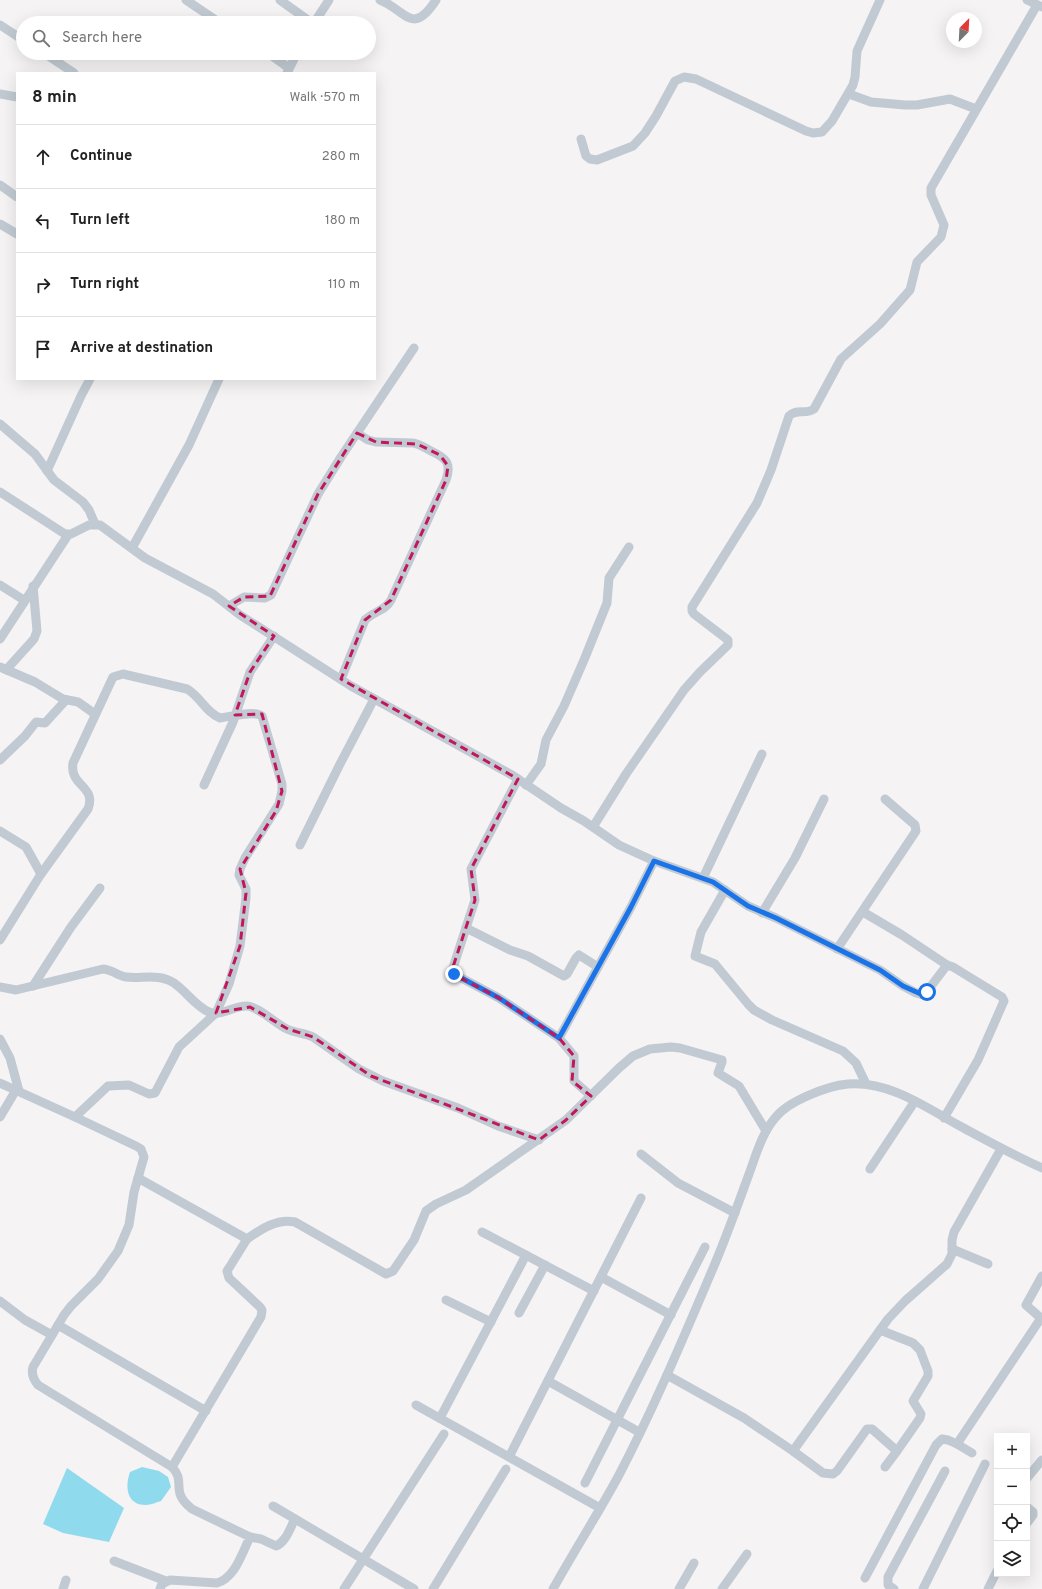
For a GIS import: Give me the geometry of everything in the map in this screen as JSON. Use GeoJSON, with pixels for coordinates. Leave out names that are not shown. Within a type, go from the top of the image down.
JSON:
{"type":"FeatureCollection","features":[{"type":"Feature","properties":{"kind":"street"},"geometry":{"type":"LineString","coordinates":[[186,0],[210,16]]}},
{"type":"Feature","properties":{"kind":"street"},"geometry":{"type":"LineString","coordinates":[[280,0],[303,16]]}},
{"type":"Feature","properties":{"kind":"street"},"geometry":{"type":"LineString","coordinates":[[318,16],[329,0]]}},
{"type":"Feature","properties":{"kind":"street"},"geometry":{"type":"LineString","coordinates":[[380,0],[407,17],[414,19],[422,16],[428,11],[436,0]]}},
{"type":"Feature","properties":{"kind":"street"},"geometry":{"type":"LineString","coordinates":[[581,139],[586,156],[593,160],[602,159],[633,146],[639,141],[656,116],[675,81],[684,77],[696,79],[813,133],[818,133],[826,129],[849,94],[854,80],[858,47],[880,0]]}},
{"type":"Feature","properties":{"kind":"street"},"geometry":{"type":"LineString","coordinates":[[593,827],[626,774],[684,690],[729,644],[726,638],[694,614],[692,607],[757,503],[771,470],[789,416],[795,412],[810,412],[814,409],[841,359],[880,324],[906,294],[912,285],[917,262],[941,237],[944,225],[931,196],[931,188],[976,109],[1040,6],[1027,0]]}},
{"type":"Feature","properties":{"kind":"street"},"geometry":{"type":"LineString","coordinates":[[0,25],[16,35]]}},
{"type":"Feature","properties":{"kind":"street"},"geometry":{"type":"LineString","coordinates":[[54,60],[71,72]]}},
{"type":"Feature","properties":{"kind":"street"},"geometry":{"type":"LineString","coordinates":[[276,60],[288,70],[293,60]]}},
{"type":"Feature","properties":{"kind":"street"},"geometry":{"type":"LineString","coordinates":[[0,94],[16,97]]}},
{"type":"Feature","properties":{"kind":"street"},"geometry":{"type":"LineString","coordinates":[[849,94],[871,102],[905,105],[917,105],[950,99],[976,109]]}},
{"type":"Feature","properties":{"kind":"street"},"geometry":{"type":"LineString","coordinates":[[0,185],[16,196]]}},
{"type":"Feature","properties":{"kind":"street"},"geometry":{"type":"LineString","coordinates":[[0,224],[16,233]]}},
{"type":"Feature","properties":{"kind":"street"},"geometry":{"type":"LineString","coordinates":[[229,606],[244,597],[265,598],[271,595],[318,494],[414,348]]}},
{"type":"Feature","properties":{"kind":"street"},"geometry":{"type":"LineString","coordinates":[[47,471],[89,380]]}},
{"type":"Feature","properties":{"kind":"street"},"geometry":{"type":"LineString","coordinates":[[132,548],[189,445],[219,380]]}},
{"type":"Feature","properties":{"kind":"street"},"geometry":{"type":"LineString","coordinates":[[0,424],[35,454],[54,480],[83,502],[89,510],[95,524]]}},
{"type":"Feature","properties":{"kind":"street"},"geometry":{"type":"LineString","coordinates":[[341,679],[365,620],[372,613],[387,606],[391,600],[446,480],[449,470],[444,458],[420,445],[414,443],[371,442],[357,433]]}},
{"type":"Feature","properties":{"kind":"street"},"geometry":{"type":"LineString","coordinates":[[0,492],[62,533],[68,534],[95,524],[105,528],[162,568],[213,594],[274,636],[341,679],[437,735],[477,755],[518,779],[619,845],[654,861],[713,882],[748,906],[776,918],[880,970],[903,986],[923,995],[927,992],[947,965]]}},
{"type":"Feature","properties":{"kind":"street"},"geometry":{"type":"LineString","coordinates":[[0,639],[68,534]]}},
{"type":"Feature","properties":{"kind":"street"},"geometry":{"type":"LineString","coordinates":[[526,785],[541,764],[546,740],[564,706],[607,603],[609,578],[629,547]]}},
{"type":"Feature","properties":{"kind":"street"},"geometry":{"type":"LineString","coordinates":[[0,585],[24,600]]}},
{"type":"Feature","properties":{"kind":"street"},"geometry":{"type":"LineString","coordinates":[[33,586],[37,631],[34,639],[3,668],[35,682],[66,700],[78,702],[95,714]]}},
{"type":"Feature","properties":{"kind":"street"},"geometry":{"type":"LineString","coordinates":[[204,785],[228,734],[250,672],[274,636]]}},
{"type":"Feature","properties":{"kind":"street"},"geometry":{"type":"LineString","coordinates":[[0,940],[40,874],[88,809],[90,804],[90,796],[76,779],[72,768],[75,757],[113,677],[122,674],[187,689],[194,694],[211,714],[220,718],[235,715],[257,714],[262,716],[282,784],[282,791],[276,811],[245,858],[240,869],[239,875],[246,893],[240,946],[229,984],[216,1013],[179,1047],[155,1093],[149,1094],[129,1085],[108,1086],[75,1117]]}},
{"type":"Feature","properties":{"kind":"street"},"geometry":{"type":"LineString","coordinates":[[300,845],[374,699]]}},
{"type":"Feature","properties":{"kind":"street"},"geometry":{"type":"LineString","coordinates":[[2,755],[25,736],[36,722],[45,723],[66,700]]}},
{"type":"Feature","properties":{"kind":"street"},"geometry":{"type":"LineString","coordinates":[[703,878],[762,754]]}},
{"type":"Feature","properties":{"kind":"street"},"geometry":{"type":"LineString","coordinates":[[518,779],[471,869],[475,900],[452,972],[499,998],[559,1038],[575,1057],[574,1082],[591,1096]]}},
{"type":"Feature","properties":{"kind":"street"},"geometry":{"type":"LineString","coordinates":[[762,913],[795,858],[824,799]]}},
{"type":"Feature","properties":{"kind":"street"},"geometry":{"type":"LineString","coordinates":[[837,949],[916,831],[915,825],[885,799]]}},
{"type":"Feature","properties":{"kind":"street"},"geometry":{"type":"LineString","coordinates":[[0,831],[26,847],[40,874]]}},
{"type":"Feature","properties":{"kind":"street"},"geometry":{"type":"LineString","coordinates":[[559,1038],[631,907],[654,861]]}},
{"type":"Feature","properties":{"kind":"street"},"geometry":{"type":"LineString","coordinates":[[33,986],[79,916],[100,888]]}},
{"type":"Feature","properties":{"kind":"street"},"geometry":{"type":"LineString","coordinates":[[725,890],[701,932],[695,956],[715,964],[754,1010],[772,1020],[843,1051],[856,1063],[866,1084]]}},
{"type":"Feature","properties":{"kind":"street"},"geometry":{"type":"LineString","coordinates":[[863,912],[902,935],[947,965],[953,967],[1002,997],[1004,1000],[978,1060],[944,1118]]}},
{"type":"Feature","properties":{"kind":"street"},"geometry":{"type":"LineString","coordinates":[[466,928],[510,950],[528,956],[564,976],[567,974],[579,955],[598,967]]}},
{"type":"Feature","properties":{"kind":"street"},"geometry":{"type":"LineString","coordinates":[[0,987],[16,990],[103,969],[126,977],[161,977],[173,982],[205,1010],[216,1013],[244,1006],[253,1008],[288,1029],[308,1035],[359,1069],[383,1081],[458,1108],[498,1126],[539,1140]]}},
{"type":"Feature","properties":{"kind":"street"},"geometry":{"type":"LineString","coordinates":[[0,1039],[10,1058],[17,1091],[0,1117]]}},
{"type":"Feature","properties":{"kind":"street"},"geometry":{"type":"LineString","coordinates":[[172,1467],[262,1313],[260,1308],[229,1278],[228,1274],[229,1268],[247,1239],[263,1228],[290,1221],[296,1222],[383,1273],[390,1274],[414,1240],[426,1211],[436,1204],[466,1190],[566,1120],[626,1061],[641,1052],[662,1047],[680,1048],[722,1060],[718,1073],[739,1086],[766,1131]]}},
{"type":"Feature","properties":{"kind":"street"},"geometry":{"type":"LineString","coordinates":[[0,1083],[141,1149],[144,1157],[133,1199],[129,1225],[118,1251],[98,1279],[71,1306],[58,1325],[33,1367],[32,1376],[34,1380],[38,1385],[172,1467],[180,1480],[180,1494],[184,1502],[192,1509],[250,1537],[261,1539],[276,1546],[283,1541],[295,1519]]}},
{"type":"Feature","properties":{"kind":"street"},"geometry":{"type":"LineString","coordinates":[[553,1589],[619,1475],[667,1375],[716,1262],[766,1131],[776,1116],[785,1108],[826,1089],[847,1084],[879,1086],[915,1101],[1001,1149],[1042,1168]]}},
{"type":"Feature","properties":{"kind":"street"},"geometry":{"type":"LineString","coordinates":[[870,1169],[915,1101]]}},
{"type":"Feature","properties":{"kind":"street"},"geometry":{"type":"LineString","coordinates":[[793,1451],[895,1311],[947,1264],[951,1257],[954,1232],[1001,1149]]}},
{"type":"Feature","properties":{"kind":"street"},"geometry":{"type":"LineString","coordinates":[[641,1154],[678,1183],[735,1213]]}},
{"type":"Feature","properties":{"kind":"street"},"geometry":{"type":"LineString","coordinates":[[138,1178],[247,1239]]}},
{"type":"Feature","properties":{"kind":"street"},"geometry":{"type":"LineString","coordinates":[[509,1457],[641,1198]]}},
{"type":"Feature","properties":{"kind":"street"},"geometry":{"type":"LineString","coordinates":[[482,1232],[594,1291]]}},
{"type":"Feature","properties":{"kind":"street"},"geometry":{"type":"LineString","coordinates":[[585,1483],[706,1247]]}},
{"type":"Feature","properties":{"kind":"street"},"geometry":{"type":"LineString","coordinates":[[952,1249],[988,1264]]}},
{"type":"Feature","properties":{"kind":"street"},"geometry":{"type":"LineString","coordinates":[[440,1418],[526,1255]]}},
{"type":"Feature","properties":{"kind":"street"},"geometry":{"type":"LineString","coordinates":[[519,1313],[545,1265]]}},
{"type":"Feature","properties":{"kind":"street"},"geometry":{"type":"LineString","coordinates":[[956,1444],[1042,1318],[1026,1305],[1042,1276]]}},
{"type":"Feature","properties":{"kind":"street"},"geometry":{"type":"LineString","coordinates":[[601,1277],[671,1314]]}},
{"type":"Feature","properties":{"kind":"street"},"geometry":{"type":"LineString","coordinates":[[446,1300],[490,1322]]}},
{"type":"Feature","properties":{"kind":"street"},"geometry":{"type":"LineString","coordinates":[[0,1301],[25,1320],[52,1335]]}},
{"type":"Feature","properties":{"kind":"street"},"geometry":{"type":"LineString","coordinates":[[58,1325],[206,1411]]}},
{"type":"Feature","properties":{"kind":"street"},"geometry":{"type":"LineString","coordinates":[[880,1330],[916,1345],[920,1350],[928,1371],[925,1382],[913,1401],[921,1414],[920,1418],[886,1467]]}},
{"type":"Feature","properties":{"kind":"street"},"geometry":{"type":"LineString","coordinates":[[667,1375],[744,1418],[823,1473],[833,1474],[837,1471],[865,1431],[869,1428],[897,1451]]}},
{"type":"Feature","properties":{"kind":"street"},"geometry":{"type":"LineString","coordinates":[[548,1380],[639,1432]]}},
{"type":"Feature","properties":{"kind":"street"},"geometry":{"type":"LineString","coordinates":[[416,1405],[600,1508]]}},
{"type":"Feature","properties":{"kind":"street"},"geometry":{"type":"LineString","coordinates":[[344,1589],[444,1434]]}},
{"type":"Feature","properties":{"kind":"street"},"geometry":{"type":"LineString","coordinates":[[865,1578],[936,1445],[942,1439],[948,1440],[972,1453]]}},
{"type":"Feature","properties":{"kind":"street"},"geometry":{"type":"LineString","coordinates":[[1030,1474],[1042,1460]]}},
{"type":"Feature","properties":{"kind":"street"},"geometry":{"type":"LineString","coordinates":[[923,1589],[985,1464]]}},
{"type":"Feature","properties":{"kind":"street"},"geometry":{"type":"LineString","coordinates":[[433,1589],[506,1469]]}},
{"type":"Feature","properties":{"kind":"street"},"geometry":{"type":"LineString","coordinates":[[894,1589],[888,1585],[888,1578],[945,1471]]}},
{"type":"Feature","properties":{"kind":"street"},"geometry":{"type":"LineString","coordinates":[[273,1506],[414,1589]]}},
{"type":"Feature","properties":{"kind":"street"},"geometry":{"type":"LineString","coordinates":[[1030,1510],[1033,1512],[1033,1515],[1030,1518]]}},
{"type":"Feature","properties":{"kind":"street"},"geometry":{"type":"LineString","coordinates":[[114,1561],[166,1581],[217,1583],[223,1581],[231,1575],[250,1537]]}},
{"type":"Feature","properties":{"kind":"street"},"geometry":{"type":"LineString","coordinates":[[722,1589],[747,1554]]}},
{"type":"Feature","properties":{"kind":"street"},"geometry":{"type":"LineString","coordinates":[[679,1589],[694,1563]]}},
{"type":"Feature","properties":{"kind":"street"},"geometry":{"type":"LineString","coordinates":[[988,1589],[994,1577]]}},
{"type":"Feature","properties":{"kind":"street"},"geometry":{"type":"LineString","coordinates":[[160,1589],[166,1581]]}},
{"type":"Feature","properties":{"kind":"highlighted area"},"geometry":{"type":"Polygon","coordinates":[[[357,433],[376,442],[417,444],[440,455],[448,466],[446,480],[391,600],[365,620],[341,679],[518,779],[471,869],[475,900],[451,973],[499,998],[559,1038],[574,1056],[572,1081],[591,1096],[566,1120],[539,1140],[371,1076],[313,1037],[288,1029],[250,1007],[216,1013],[240,946],[246,893],[240,869],[276,811],[282,791],[262,714],[235,715],[250,672],[274,636],[229,606],[244,597],[270,596],[318,494],[357,433]]]}},
{"type":"Feature","properties":{"kind":"water"},"geometry":{"type":"Polygon","coordinates":[[[142,1467],[159,1471],[168,1477],[171,1487],[161,1501],[146,1505],[134,1502],[131,1498],[128,1489],[128,1477],[130,1472],[142,1467]]]}},
{"type":"Feature","properties":{"kind":"water"},"geometry":{"type":"Polygon","coordinates":[[[67,1468],[124,1508],[109,1542],[63,1533],[43,1524],[67,1468]]]}},
{"type":"Feature","properties":{"kind":"route"},"geometry":{"type":"LineString","coordinates":[[454,974],[499,998],[559,1038],[631,907],[654,861],[713,882],[748,906],[776,918],[880,970],[916,993],[923,995],[927,992]]}}]}
